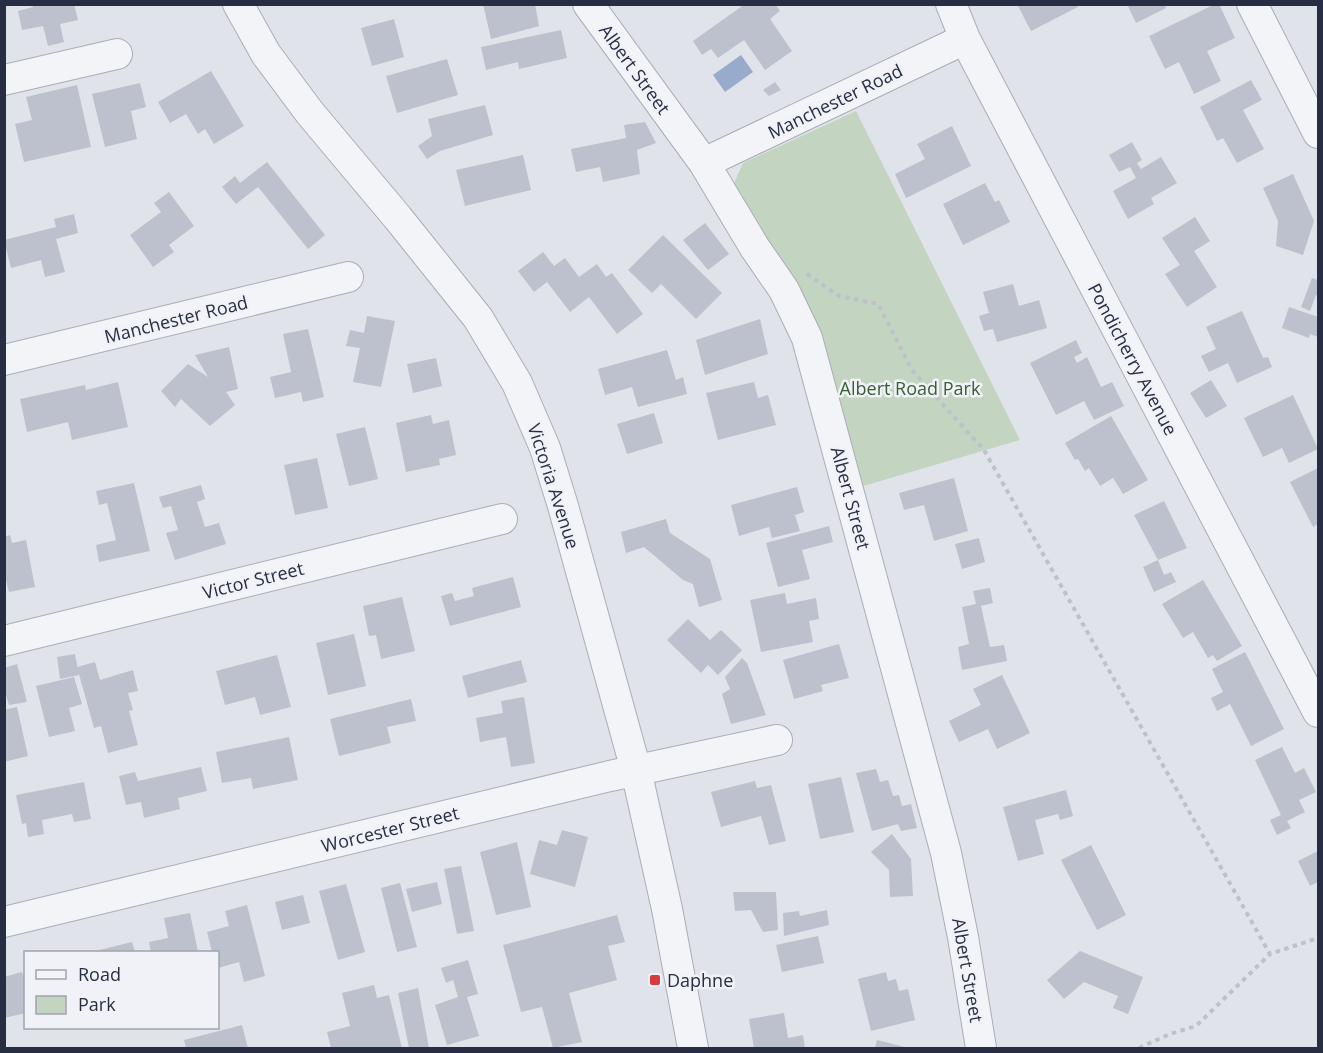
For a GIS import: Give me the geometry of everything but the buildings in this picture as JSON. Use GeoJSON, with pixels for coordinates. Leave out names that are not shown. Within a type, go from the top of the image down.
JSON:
{"type":"FeatureCollection","features":[{"type":"Feature","properties":{"kind":"street","name":"Victoria Avenue"},"geometry":{"type":"LineString","coordinates":[[238,4],[266,54],[310,113],[478,318],[517,383],[545,448],[636,770],[667,909],[691,1048]]}},
{"type":"Feature","properties":{"kind":"street","name":"Albert Street"},"geometry":{"type":"LineString","coordinates":[[588,4],[704,164],[755,248],[784,290],[807,338],[946,853],[981,1048]]}},
{"type":"Feature","properties":{"kind":"street","name":"Pondicherry Avenue"},"geometry":{"type":"LineString","coordinates":[[951,4],[965,39],[1318,712]]}},
{"type":"Feature","properties":{"kind":"street"},"geometry":{"type":"LineString","coordinates":[[1252,4],[1318,133]]}},
{"type":"Feature","properties":{"kind":"street","name":"Manchester Road"},"geometry":{"type":"LineString","coordinates":[[704,164],[965,39]]}},
{"type":"Feature","properties":{"kind":"street"},"geometry":{"type":"LineString","coordinates":[[4,80],[117,54]]}},
{"type":"Feature","properties":{"kind":"street","name":"Manchester Road"},"geometry":{"type":"LineString","coordinates":[[4,360],[348,277]]}},
{"type":"Feature","properties":{"kind":"street","name":"Victor Street"},"geometry":{"type":"LineString","coordinates":[[4,641],[502,519]]}},
{"type":"Feature","properties":{"kind":"street","name":"Worcester Street"},"geometry":{"type":"LineString","coordinates":[[4,922],[636,770],[777,740]]}},
{"type":"Feature","properties":{"kind":"path"},"geometry":{"type":"LineString","coordinates":[[806,273],[839,296],[878,304],[912,370],[984,450],[1270,954]]}},
{"type":"Feature","properties":{"kind":"path"},"geometry":{"type":"LineString","coordinates":[[1139,1048],[1170,1034],[1196,1026],[1270,954],[1318,938]]}},
{"type":"Feature","properties":{"kind":"green space","name":"Albert Road Park"},"geometry":{"type":"Polygon","coordinates":[[[856,111],[1020,440],[860,487],[733,186],[743,163],[856,111]]]}},
{"type":"Feature","properties":{"kind":"water"},"geometry":{"type":"Polygon","coordinates":[[[741,55],[753,72],[725,92],[713,75],[741,55]]]}},
{"type":"Feature","properties":{"kind":"place","name":"Daphne"},"geometry":{"type":"Point","coordinates":[655,980]}}]}
